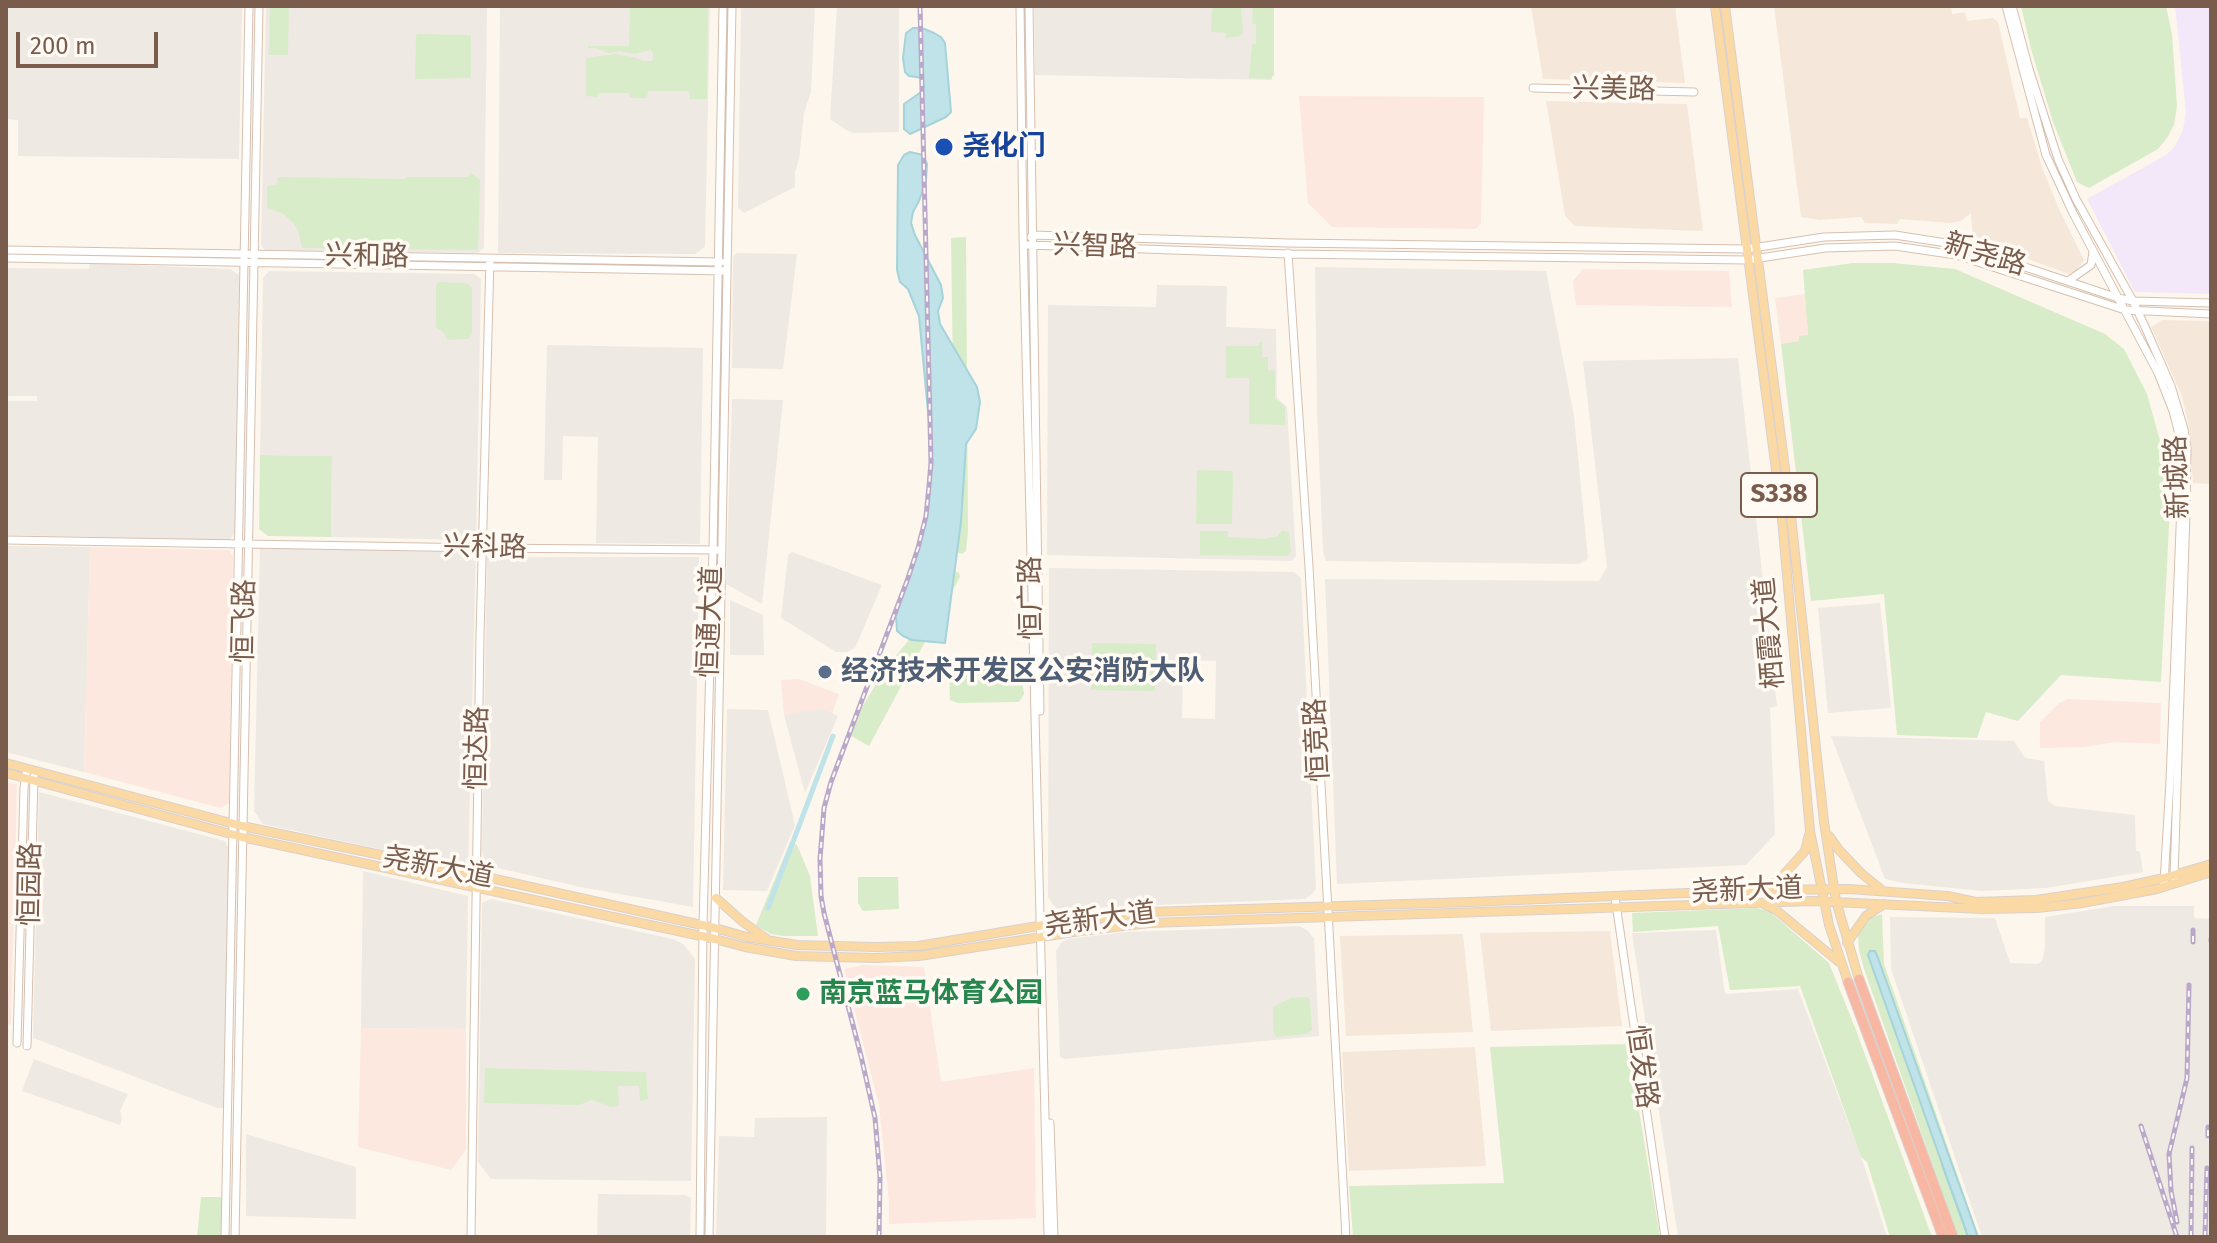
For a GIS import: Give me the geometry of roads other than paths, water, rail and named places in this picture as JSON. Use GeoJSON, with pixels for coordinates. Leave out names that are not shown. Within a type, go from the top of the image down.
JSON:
{"type":"FeatureCollection","features":[{"type":"Feature","properties":{"kind":"highway","name":"栖霞大道"},"geometry":{"type":"LineString","coordinates":[[1859,979],[1953,1237]]}},
{"type":"Feature","properties":{"kind":"highway","name":"栖霞大道"},"geometry":{"type":"LineString","coordinates":[[1848,982],[1943,1237]]}},
{"type":"Feature","properties":{"kind":"main road","name":"恒飞路"},"geometry":{"type":"LineString","coordinates":[[243,543],[243,259],[249,6]]}},
{"type":"Feature","properties":{"kind":"main road","name":"恒飞路"},"geometry":{"type":"LineString","coordinates":[[235,1237],[237,825],[259,6]]}},
{"type":"Feature","properties":{"kind":"main road","name":"恒通大道"},"geometry":{"type":"LineString","coordinates":[[700,1237],[703,925],[723,6]]}},
{"type":"Feature","properties":{"kind":"main road","name":"恒通大道"},"geometry":{"type":"LineString","coordinates":[[709,1237],[732,6]]}},
{"type":"Feature","properties":{"kind":"main road","name":"恒广路"},"geometry":{"type":"LineString","coordinates":[[1020,6],[1051,1237]]}},
{"type":"Feature","properties":{"kind":"main road"},"geometry":{"type":"LineString","coordinates":[[1029,6],[1032,235]]}},
{"type":"Feature","properties":{"kind":"main road","name":"栖霞大道"},"geometry":{"type":"LineString","coordinates":[[1715,6],[1751,248],[1757,258],[1790,507],[1824,822],[1836,901],[1859,979]]}},
{"type":"Feature","properties":{"kind":"main road","name":"栖霞大道"},"geometry":{"type":"LineString","coordinates":[[1725,6],[1751,248],[1747,260],[1781,508],[1810,831],[1823,901],[1848,982]]}},
{"type":"Feature","properties":{"kind":"main road","name":"新城路"},"geometry":{"type":"LineString","coordinates":[[2006,6],[2046,155],[2059,186],[2166,391],[2179,434],[2181,504],[2164,882]]}},
{"type":"Feature","properties":{"kind":"main road","name":"新城路"},"geometry":{"type":"LineString","coordinates":[[2012,6],[2058,159],[2076,199],[2133,301],[2171,386],[2182,420],[2187,449],[2186,513],[2174,880]]}},
{"type":"Feature","properties":{"kind":"main road","name":"兴美路"},"geometry":{"type":"LineString","coordinates":[[1533,88],[1694,92]]}},
{"type":"Feature","properties":{"kind":"main road","name":"兴智路"},"geometry":{"type":"LineString","coordinates":[[1751,248],[1288,243],[1032,235],[1028,245],[1288,254],[1757,258]]}},
{"type":"Feature","properties":{"kind":"main road","name":"新尧路"},"geometry":{"type":"LineString","coordinates":[[1751,248],[1824,237],[1895,235],[1959,245],[2118,298],[2211,303]]}},
{"type":"Feature","properties":{"kind":"main road","name":"恒竞路"},"geometry":{"type":"LineString","coordinates":[[1288,243],[1346,1237]]}},
{"type":"Feature","properties":{"kind":"main road","name":"新尧路"},"geometry":{"type":"LineString","coordinates":[[1757,258],[1825,248],[1895,246],[1956,255],[2125,310],[2211,314]]}},
{"type":"Feature","properties":{"kind":"main road","name":"兴和路"},"geometry":{"type":"LineString","coordinates":[[6,250],[243,259]]}},
{"type":"Feature","properties":{"kind":"main road"},"geometry":{"type":"LineString","coordinates":[[2067,281],[2091,265],[2093,252]]}},
{"type":"Feature","properties":{"kind":"main road","name":"兴和路"},"geometry":{"type":"LineString","coordinates":[[6,258],[727,267]]}},
{"type":"Feature","properties":{"kind":"main road","name":"恒达路"},"geometry":{"type":"LineString","coordinates":[[471,1237],[489,263]]}},
{"type":"Feature","properties":{"kind":"main road","name":"兴科路"},"geometry":{"type":"LineString","coordinates":[[6,540],[723,550]]}},
{"type":"Feature","properties":{"kind":"main road","name":"尧新大道"},"geometry":{"type":"LineString","coordinates":[[6,763],[237,825],[477,875],[771,942],[797,945],[898,947],[1149,923],[1760,902],[1836,901],[1982,909],[2037,908],[2082,903],[2211,872]]}},
{"type":"Feature","properties":{"kind":"main road","name":"恒园路"},"geometry":{"type":"LineString","coordinates":[[27,1046],[26,908],[31,769]]}},
{"type":"Feature","properties":{"kind":"main road","name":"尧新大道"},"geometry":{"type":"LineString","coordinates":[[6,773],[237,836],[796,956],[887,958],[936,954],[1148,912],[1821,888],[1947,896],[1976,902],[2014,901],[2164,882]]}},
{"type":"Feature","properties":{"kind":"main road"},"geometry":{"type":"LineString","coordinates":[[1824,822],[1830,839],[1839,850],[1884,892]]}},
{"type":"Feature","properties":{"kind":"main road"},"geometry":{"type":"LineString","coordinates":[[1760,890],[1778,881],[1805,851],[1810,831]]}},
{"type":"Feature","properties":{"kind":"main road","name":"恒飞路"},"geometry":{"type":"LineString","coordinates":[[225,1237],[237,836]]}},
{"type":"Feature","properties":{"kind":"main road","name":"尧新大道"},"geometry":{"type":"LineString","coordinates":[[2174,880],[2211,864]]}},
{"type":"Feature","properties":{"kind":"main road","name":"恒发路"},"geometry":{"type":"LineString","coordinates":[[1615,897],[1665,1237]]}},
{"type":"Feature","properties":{"kind":"main road"},"geometry":{"type":"LineString","coordinates":[[716,898],[771,942]]}},
{"type":"Feature","properties":{"kind":"main road"},"geometry":{"type":"LineString","coordinates":[[1760,902],[1776,910],[1841,964]]}},
{"type":"Feature","properties":{"kind":"main road"},"geometry":{"type":"LineString","coordinates":[[1847,944],[1866,916],[1884,904]]}},
{"type":"Feature","properties":{"kind":"main road","name":"恒园路"},"geometry":{"type":"LineString","coordinates":[[17,1043],[26,908]]}},
{"type":"Feature","properties":{"kind":"water"},"geometry":{"type":"Polygon","coordinates":[[[913,28],[934,33],[945,43],[951,112],[910,134],[904,129],[904,104],[924,87],[922,78],[909,76],[905,72],[906,33],[913,28]]]}},
{"type":"Feature","properties":{"kind":"water"},"geometry":{"type":"Polygon","coordinates":[[[910,152],[923,155],[927,164],[926,180],[911,223],[941,285],[940,324],[977,387],[980,402],[976,429],[966,444],[961,522],[945,643],[912,640],[897,631],[896,616],[925,526],[930,491],[930,433],[919,316],[908,289],[900,282],[897,270],[898,165],[910,152]]]}},
{"type":"Feature","properties":{"kind":"water"},"geometry":{"type":"Polygon","coordinates":[[[1870,951],[1875,951],[1878,958],[1978,1237],[1968,1237],[1868,955],[1870,951]]]}},
{"type":"Feature","properties":{"kind":"waterway"},"geometry":{"type":"LineString","coordinates":[[768,908],[833,736]]}},
{"type":"Feature","properties":{"kind":"waterway"},"geometry":{"type":"LineString","coordinates":[[1942,1165],[1966,1230]]}},
{"type":"Feature","properties":{"kind":"railway"},"geometry":{"type":"LineString","coordinates":[[879,1237],[880,1177],[875,1118],[824,913],[820,859],[824,808],[831,782],[907,581],[926,516],[931,463],[920,6]]}},
{"type":"Feature","properties":{"kind":"railway"},"geometry":{"type":"LineString","coordinates":[[2193,930],[2193,942]]}},
{"type":"Feature","properties":{"kind":"railway"},"geometry":{"type":"LineString","coordinates":[[2177,1222],[2169,1154],[2187,1078],[2189,985]]}},
{"type":"Feature","properties":{"kind":"railway"},"geometry":{"type":"LineString","coordinates":[[2141,1126],[2177,1237]]}},
{"type":"Feature","properties":{"kind":"railway"},"geometry":{"type":"LineString","coordinates":[[2208,1127],[2208,1136]]}},
{"type":"Feature","properties":{"kind":"railway"},"geometry":{"type":"LineString","coordinates":[[2191,1237],[2192,1148]]}},
{"type":"Feature","properties":{"kind":"railway"},"geometry":{"type":"LineString","coordinates":[[2205,1237],[2207,1168]]}},
{"type":"Feature","properties":{"kind":"place","name":"尧化门"},"geometry":{"type":"Point","coordinates":[944,147]}},
{"type":"Feature","properties":{"kind":"place","name":"经济技术开发区公安消防大队"},"geometry":{"type":"Point","coordinates":[825,672]}},
{"type":"Feature","properties":{"kind":"place","name":"南京蓝马体育公园"},"geometry":{"type":"Point","coordinates":[803,994]}}]}
